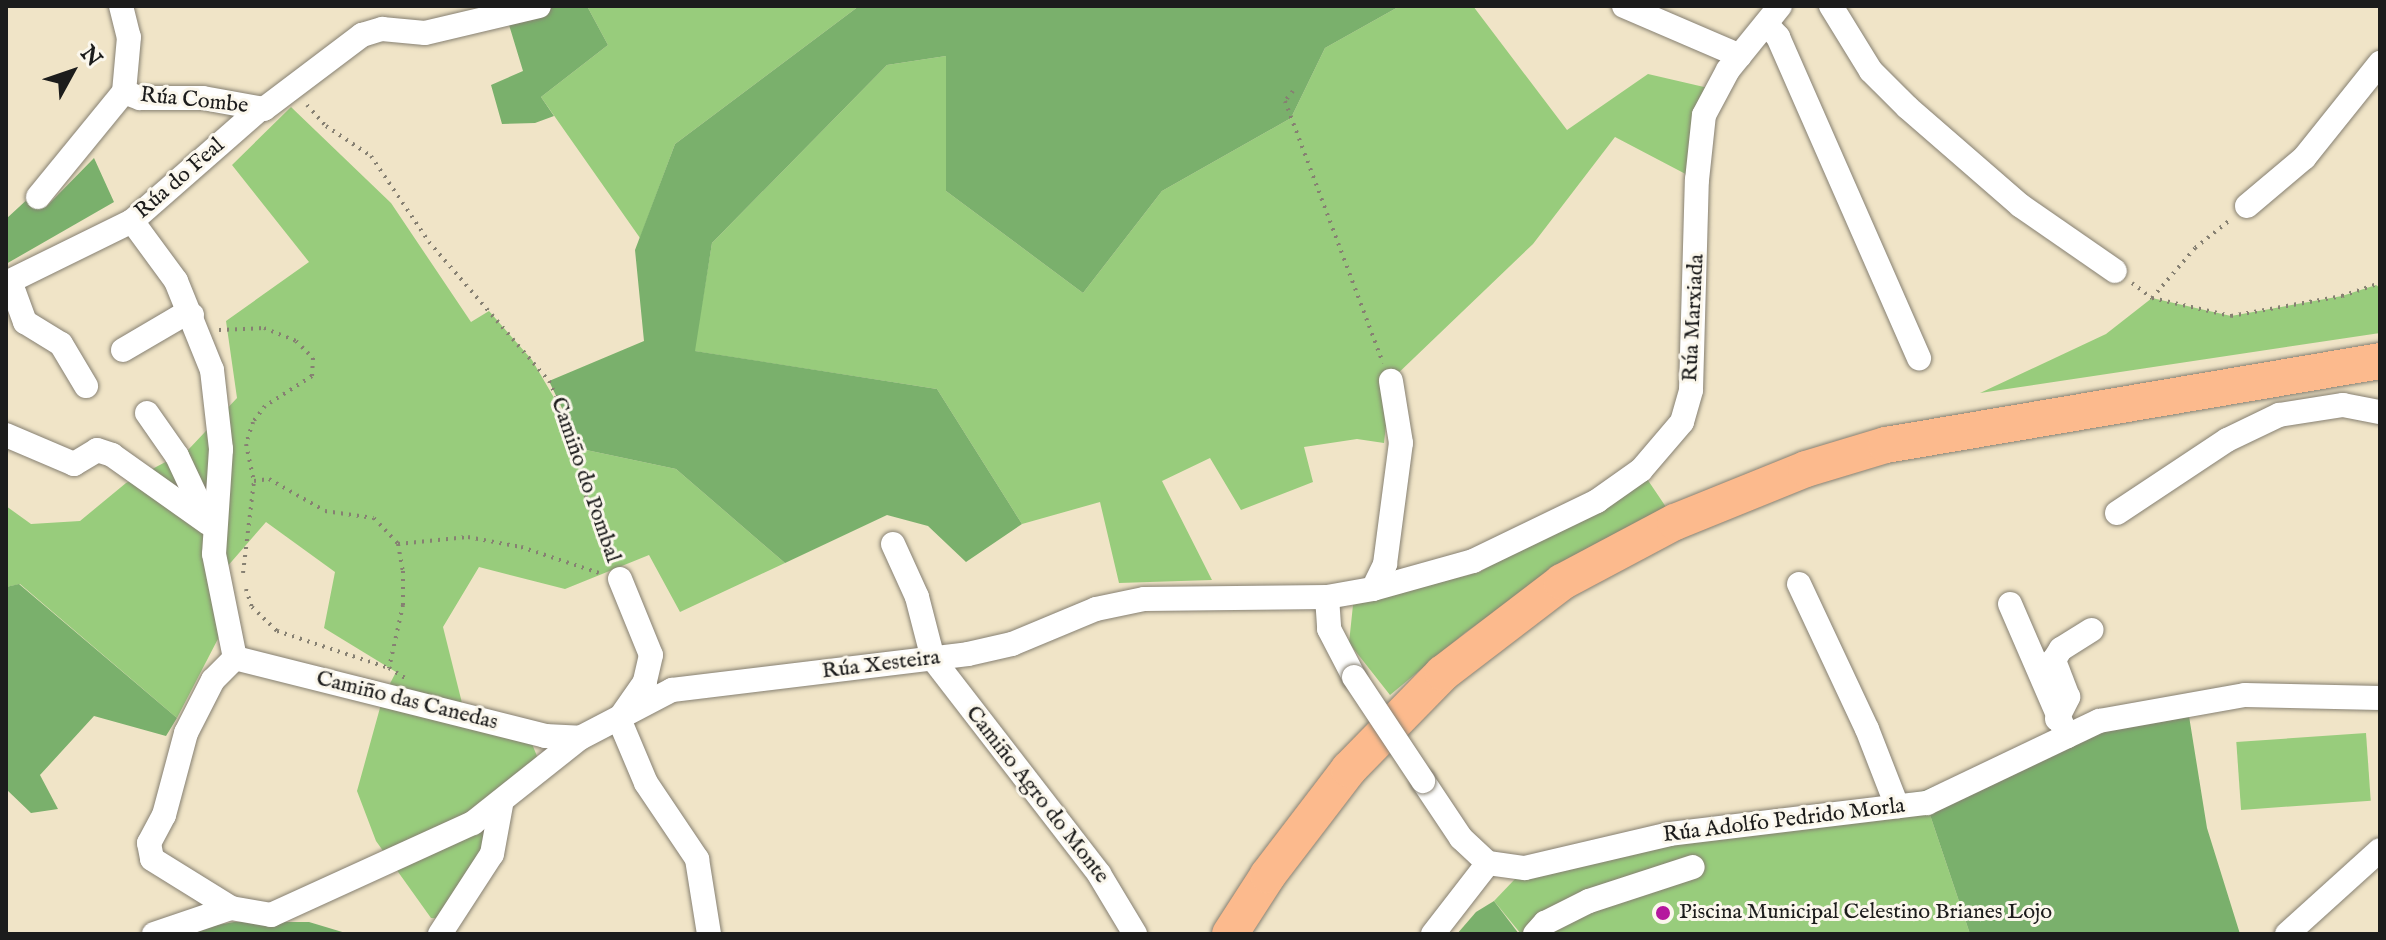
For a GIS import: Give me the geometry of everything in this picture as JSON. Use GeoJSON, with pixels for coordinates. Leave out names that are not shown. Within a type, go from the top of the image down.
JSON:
{"type":"FeatureCollection","features":[{"type":"Feature","properties":{"kind":"highway"},"geometry":{"type":"LineString","coordinates":[[1230,934],[1268,875],[1349,769],[1443,673],[1562,582],[1675,522],[1806,469],[1886,445],[2380,361]]}},
{"type":"Feature","properties":{"kind":"street","name":"Rúa Combe"},"geometry":{"type":"LineString","coordinates":[[38,197],[124,92],[129,37],[121,6]]}},
{"type":"Feature","properties":{"kind":"street","name":"Rúa do Feal"},"geometry":{"type":"LineString","coordinates":[[8,282],[132,221],[262,108],[362,35],[382,29],[425,33],[539,6]]}},
{"type":"Feature","properties":{"kind":"street"},"geometry":{"type":"LineString","coordinates":[[1624,6],[1740,56]]}},
{"type":"Feature","properties":{"kind":"street"},"geometry":{"type":"LineString","coordinates":[[1831,6],[1871,71],[1907,107],[2021,206],[2115,271]]}},
{"type":"Feature","properties":{"kind":"street"},"geometry":{"type":"LineString","coordinates":[[1773,15],[1778,37],[1919,358]]}},
{"type":"Feature","properties":{"kind":"street","name":"Rúa Marxiada"},"geometry":{"type":"LineString","coordinates":[[1373,589],[1473,561],[1597,501],[1641,470],[1676,430],[1691,390],[1697,180],[1704,115],[1740,56],[1773,15]]}},
{"type":"Feature","properties":{"kind":"street"},"geometry":{"type":"LineString","coordinates":[[2247,206],[2304,158],[2380,63]]}},
{"type":"Feature","properties":{"kind":"street","name":"Rúa Combe"},"geometry":{"type":"LineString","coordinates":[[124,92],[140,98],[203,98],[262,108]]}},
{"type":"Feature","properties":{"kind":"street"},"geometry":{"type":"LineString","coordinates":[[132,221],[176,281],[212,370],[221,449],[212,531],[235,658],[213,680],[186,733],[164,815],[149,843],[152,859],[231,908]]}},
{"type":"Feature","properties":{"kind":"street"},"geometry":{"type":"LineString","coordinates":[[8,282],[25,322],[61,344],[86,386]]}},
{"type":"Feature","properties":{"kind":"street"},"geometry":{"type":"LineString","coordinates":[[123,350],[183,315],[192,315]]}},
{"type":"Feature","properties":{"kind":"street"},"geometry":{"type":"LineString","coordinates":[[1373,589],[1385,564],[1401,443],[1391,381]]}},
{"type":"Feature","properties":{"kind":"street"},"geometry":{"type":"LineString","coordinates":[[2117,513],[2227,440],[2279,415],[2343,405],[2380,412]]}},
{"type":"Feature","properties":{"kind":"street"},"geometry":{"type":"LineString","coordinates":[[147,413],[177,456],[212,531]]}},
{"type":"Feature","properties":{"kind":"street"},"geometry":{"type":"LineString","coordinates":[[6,435],[74,464],[97,450],[112,455],[212,531]]}},
{"type":"Feature","properties":{"kind":"street"},"geometry":{"type":"LineString","coordinates":[[893,544],[917,597],[933,659]]}},
{"type":"Feature","properties":{"kind":"street","name":"Camiño do Pombal"},"geometry":{"type":"LineString","coordinates":[[619,719],[645,682],[651,655],[620,579]]}},
{"type":"Feature","properties":{"kind":"street"},"geometry":{"type":"LineString","coordinates":[[1799,584],[1867,729],[1897,806]]}},
{"type":"Feature","properties":{"kind":"street","name":"Rúa Xesteira"},"geometry":{"type":"LineString","coordinates":[[231,908],[271,915],[418,850],[501,805],[580,738],[672,690],[933,659],[1012,644],[1096,609],[1144,599],[1327,597],[1373,589]]}},
{"type":"Feature","properties":{"kind":"street"},"geometry":{"type":"LineString","coordinates":[[1327,597],[1329,629],[1354,677],[1461,838],[1488,863],[1433,934]]}},
{"type":"Feature","properties":{"kind":"street"},"geometry":{"type":"LineString","coordinates":[[2010,604],[2062,728]]}},
{"type":"Feature","properties":{"kind":"street"},"geometry":{"type":"LineString","coordinates":[[2062,728],[2068,697],[2054,660],[2061,649],[2092,630]]}},
{"type":"Feature","properties":{"kind":"street","name":"Camiño das Canedas"},"geometry":{"type":"LineString","coordinates":[[235,658],[545,736],[580,738]]}},
{"type":"Feature","properties":{"kind":"street","name":"Camiño Agro do Monte"},"geometry":{"type":"LineString","coordinates":[[933,659],[1099,874],[1135,934]]}},
{"type":"Feature","properties":{"kind":"street","name":"Rúa Adolfo Pedrido Morla"},"geometry":{"type":"LineString","coordinates":[[1488,863],[1525,868],[1670,834],[1927,803],[2062,728],[2099,721],[2245,695],[2380,698]]}},
{"type":"Feature","properties":{"kind":"street"},"geometry":{"type":"LineString","coordinates":[[619,719],[646,783],[697,859],[709,934]]}},
{"type":"Feature","properties":{"kind":"street"},"geometry":{"type":"LineString","coordinates":[[440,934],[492,854],[501,805]]}},
{"type":"Feature","properties":{"kind":"street"},"geometry":{"type":"LineString","coordinates":[[2287,934],[2380,850]]}},
{"type":"Feature","properties":{"kind":"street"},"geometry":{"type":"LineString","coordinates":[[1535,934],[1589,901],[1693,867]]}},
{"type":"Feature","properties":{"kind":"street"},"geometry":{"type":"LineString","coordinates":[[154,934],[231,908]]}},
{"type":"Feature","properties":{"kind":"path","name":"Camiño do Pombal"},"geometry":{"type":"LineString","coordinates":[[292,88],[326,126],[371,156],[429,242],[549,381],[570,425],[587,501],[620,579]]}},
{"type":"Feature","properties":{"kind":"path"},"geometry":{"type":"LineString","coordinates":[[1293,91],[1285,101],[1391,381]]}},
{"type":"Feature","properties":{"kind":"path"},"geometry":{"type":"LineString","coordinates":[[2152,298],[2195,248],[2247,206]]}},
{"type":"Feature","properties":{"kind":"path"},"geometry":{"type":"LineString","coordinates":[[2115,271],[2152,298],[2231,316],[2342,296],[2380,283]]}},
{"type":"Feature","properties":{"kind":"path"},"geometry":{"type":"LineString","coordinates":[[192,315],[213,329],[264,328],[296,341],[313,358],[312,376],[265,406],[253,422],[246,444],[254,481],[242,578],[252,607],[277,631],[389,668],[404,675],[409,688]]}},
{"type":"Feature","properties":{"kind":"path"},"geometry":{"type":"LineString","coordinates":[[254,481],[269,479],[325,511],[374,518],[398,544],[403,605],[389,668]]}},
{"type":"Feature","properties":{"kind":"path"},"geometry":{"type":"LineString","coordinates":[[398,544],[468,537],[521,547],[620,579]]}},
{"type":"Feature","properties":{"kind":"green space"},"geometry":{"type":"Polygon","coordinates":[[[535,6],[587,6],[608,45],[541,97],[554,116],[535,123],[502,124],[491,85],[523,71],[506,15],[535,6]]]}},
{"type":"Feature","properties":{"kind":"green space"},"geometry":{"type":"Polygon","coordinates":[[[587,6],[859,6],[675,144],[640,238],[541,97],[608,45],[587,6]]]}},
{"type":"Feature","properties":{"kind":"green space"},"geometry":{"type":"Polygon","coordinates":[[[859,6],[1400,6],[1325,48],[1291,118],[1162,191],[1083,293],[946,191],[946,56],[887,65],[712,243],[695,351],[937,389],[1022,524],[966,562],[928,526],[887,515],[785,563],[676,469],[572,447],[570,425],[549,381],[644,341],[635,250],[675,144],[859,6]]]}},
{"type":"Feature","properties":{"kind":"green space"},"geometry":{"type":"Polygon","coordinates":[[[1400,6],[1473,6],[1567,130],[1648,74],[1717,90],[1697,180],[1615,137],[1533,244],[1391,380],[1384,443],[1357,439],[1304,447],[1313,482],[1241,510],[1210,458],[1162,481],[1212,580],[1119,583],[1100,502],[1022,524],[937,389],[694,351],[712,243],[887,65],[946,56],[946,191],[1083,293],[1162,191],[1291,118],[1325,48],[1400,6]]]}},
{"type":"Feature","properties":{"kind":"green space"},"geometry":{"type":"Polygon","coordinates":[[[291,107],[391,203],[471,322],[489,311],[532,360],[570,425],[572,447],[676,469],[785,563],[680,612],[649,555],[565,589],[479,567],[443,627],[465,715],[530,739],[539,761],[523,773],[451,919],[431,918],[376,841],[357,791],[383,697],[396,672],[324,628],[335,572],[266,522],[219,576],[221,633],[177,718],[20,584],[6,587],[6,506],[31,524],[80,521],[126,483],[188,450],[237,398],[226,321],[309,262],[232,165],[291,107]]]}},
{"type":"Feature","properties":{"kind":"green space"},"geometry":{"type":"Polygon","coordinates":[[[94,158],[114,202],[6,264],[6,219],[32,195],[46,207],[94,158]]]}},
{"type":"Feature","properties":{"kind":"green space"},"geometry":{"type":"Polygon","coordinates":[[[2376,285],[2380,288],[2380,333],[1980,393],[2106,334],[2152,298],[2231,316],[2342,296],[2376,285]]]}},
{"type":"Feature","properties":{"kind":"green space"},"geometry":{"type":"Polygon","coordinates":[[[1641,470],[1666,507],[1586,549],[1466,632],[1390,695],[1349,643],[1353,605],[1480,572],[1641,470]]]}},
{"type":"Feature","properties":{"kind":"green space"},"geometry":{"type":"Polygon","coordinates":[[[19,584],[177,718],[166,736],[94,716],[40,775],[58,809],[31,813],[6,789],[6,587],[19,584]]]}},
{"type":"Feature","properties":{"kind":"green space"},"geometry":{"type":"Polygon","coordinates":[[[2189,716],[2207,828],[2240,934],[1970,934],[1922,791],[2099,721],[2189,716]]]}},
{"type":"Feature","properties":{"kind":"green space"},"geometry":{"type":"Polygon","coordinates":[[[2366,733],[2371,801],[2241,810],[2236,742],[2366,733]]]}},
{"type":"Feature","properties":{"kind":"green space"},"geometry":{"type":"Polygon","coordinates":[[[1922,791],[1970,934],[1521,934],[1494,901],[1515,879],[1713,822],[1922,791]]]}},
{"type":"Feature","properties":{"kind":"green space"},"geometry":{"type":"Polygon","coordinates":[[[1494,901],[1519,934],[1457,934],[1476,912],[1494,901]]]}},
{"type":"Feature","properties":{"kind":"green space"},"geometry":{"type":"Polygon","coordinates":[[[234,922],[309,922],[349,934],[168,934],[234,922]]]}},
{"type":"Feature","properties":{"kind":"place","name":"Piscina Municipal Celestino Brianes Lojo"},"geometry":{"type":"Point","coordinates":[1663,913]}}]}
